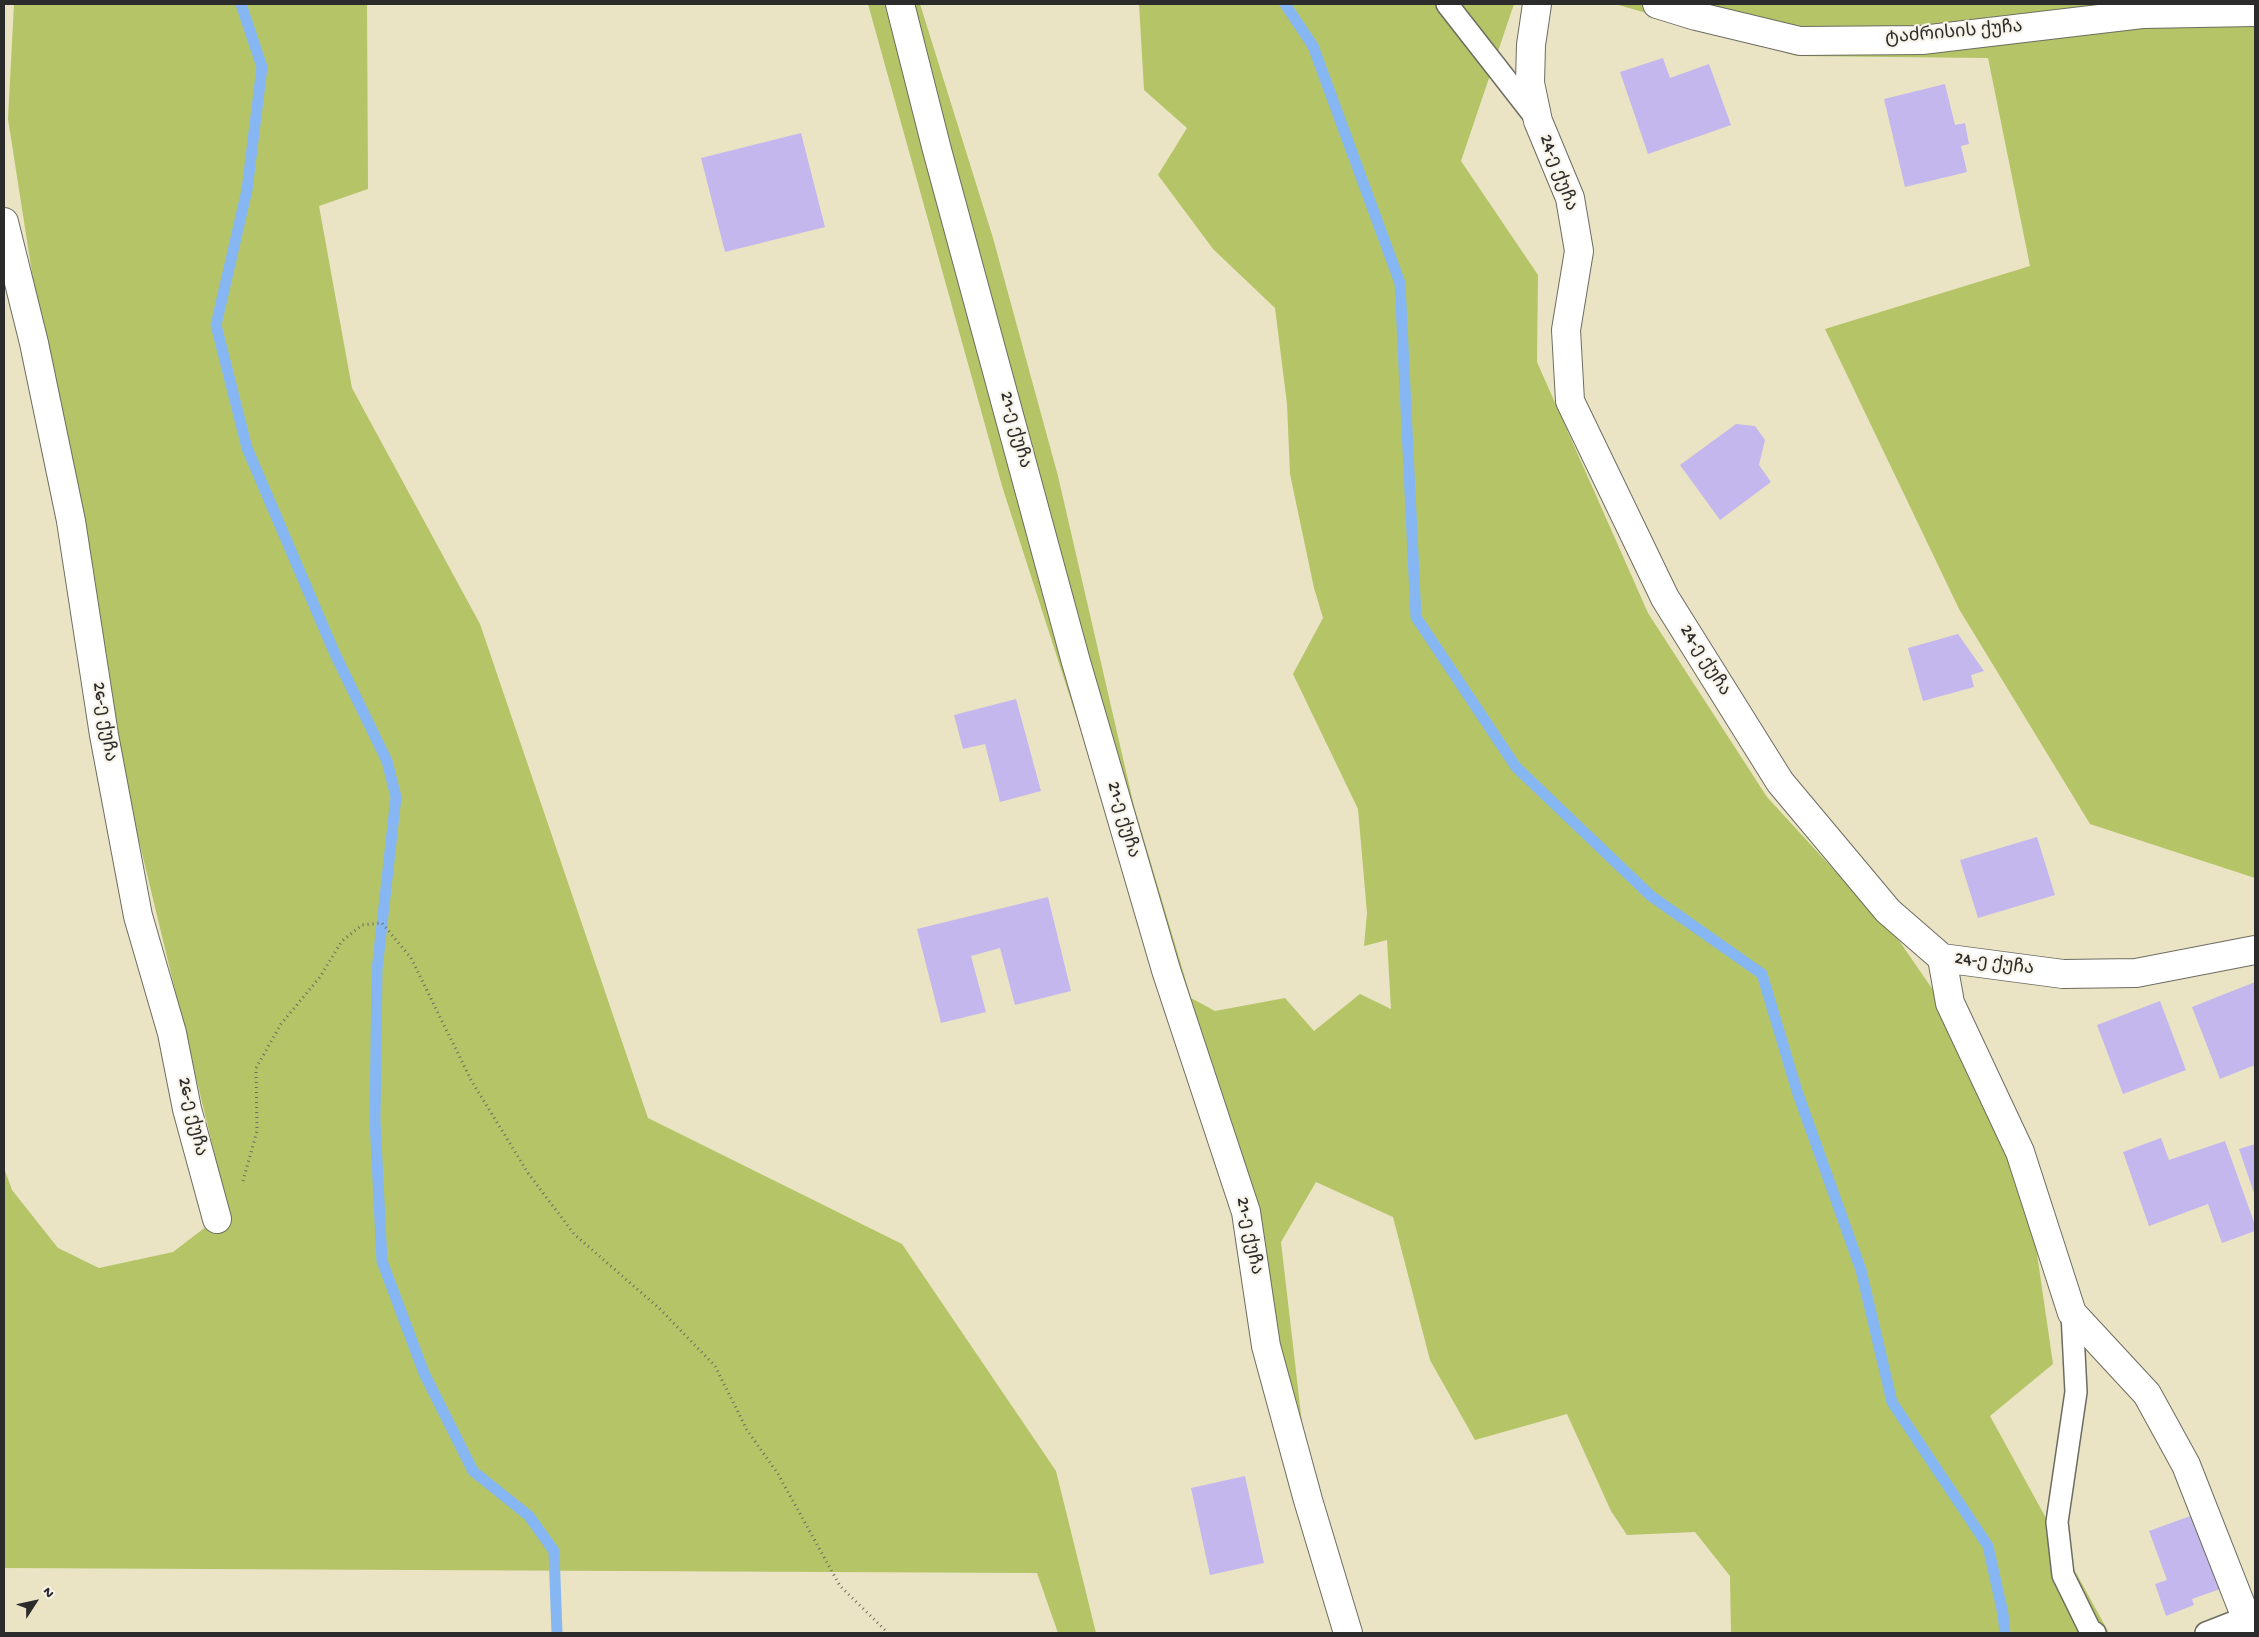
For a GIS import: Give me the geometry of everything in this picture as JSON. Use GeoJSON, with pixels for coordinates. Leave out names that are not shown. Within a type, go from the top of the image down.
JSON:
{"type":"FeatureCollection","features":[{"type":"Feature","properties":{"kind":"street","name":"21-ე ქუჩა"},"geometry":{"type":"LineString","coordinates":[[900,4],[937,150],[1076,662],[1166,970],[1246,1212],[1266,1346],[1308,1500],[1348,1633]]}},
{"type":"Feature","properties":{"kind":"street","name":"24-ე ქუჩა"},"geometry":{"type":"LineString","coordinates":[[1537,4],[1530,83],[1538,122],[1570,198],[1579,251],[1566,330],[1570,401],[1597,461],[1665,598],[1780,782],[1888,911],[1942,958],[2063,974],[2136,973],[2255,950]]}},
{"type":"Feature","properties":{"kind":"street","name":"ტაძრისის ქუჩა"},"geometry":{"type":"LineString","coordinates":[[1657,4],[1696,16],[1800,42],[1922,40],[2142,14],[2255,12]]}},
{"type":"Feature","properties":{"kind":"street","name":"26-ე ქუჩა"},"geometry":{"type":"LineString","coordinates":[[4,222],[34,343],[72,521],[104,735],[138,916],[172,1033],[187,1109],[217,1219]]}},
{"type":"Feature","properties":{"kind":"street"},"geometry":{"type":"LineString","coordinates":[[1942,958],[1950,1003],[2020,1152],[2072,1313],[2147,1394],[2186,1465],[2249,1625]]}},
{"type":"Feature","properties":{"kind":"lane"},"geometry":{"type":"LineString","coordinates":[[1447,4],[1538,122]]}},
{"type":"Feature","properties":{"kind":"lane"},"geometry":{"type":"LineString","coordinates":[[2072,1313],[2076,1392],[2057,1522],[2063,1575],[2090,1630],[2095,1633]]}},
{"type":"Feature","properties":{"kind":"lane"},"geometry":{"type":"LineString","coordinates":[[2206,1633],[2249,1625]]}},
{"type":"Feature","properties":{"kind":"path"},"geometry":{"type":"LineString","coordinates":[[217,1219],[240,1196],[257,1131],[256,1068],[281,1024],[320,977],[342,942],[362,925],[382,923],[411,958],[471,1080],[528,1174],[574,1234],[660,1309],[715,1366],[747,1430],[778,1474],[840,1586],[888,1633]]}},
{"type":"Feature","properties":{"kind":"green space"},"geometry":{"type":"Polygon","coordinates":[[[14,4],[367,4],[368,189],[319,206],[352,388],[480,624],[648,1118],[902,1244],[1056,1471],[1096,1633],[1058,1633],[1037,1573],[4,1568],[4,1168],[12,1190],[58,1248],[99,1268],[173,1252],[228,1210],[87,625],[8,119],[14,4]]]}},
{"type":"Feature","properties":{"kind":"green space"},"geometry":{"type":"Polygon","coordinates":[[[868,4],[920,4],[993,238],[1058,476],[1134,806],[1191,998],[1215,1011],[1285,998],[1314,1031],[1360,994],[1391,1009],[1387,940],[1364,946],[1367,913],[1358,809],[1293,674],[1323,618],[1314,588],[1290,474],[1287,404],[1275,308],[1213,249],[1158,175],[1187,128],[1144,90],[1139,4],[1514,4],[1461,161],[1538,275],[1537,362],[1648,613],[1767,797],[1900,942],[1962,1032],[2025,1171],[2053,1364],[1990,1416],[2109,1633],[1731,1633],[1730,1576],[1695,1532],[1627,1535],[1611,1511],[1567,1414],[1475,1440],[1430,1360],[1393,1217],[1316,1182],[1281,1242],[1308,1475],[1359,1633],[1334,1633],[1263,1380],[1233,1204],[1002,486],[868,4]]]}},
{"type":"Feature","properties":{"kind":"green space"},"geometry":{"type":"Polygon","coordinates":[[[1615,4],[2255,4],[2255,878],[2090,824],[1959,609],[1825,329],[2030,266],[1988,58],[1797,56],[1615,4]]]}},
{"type":"Feature","properties":{"kind":"building"},"geometry":{"type":"Polygon","coordinates":[[[1663,58],[1670,78],[1709,64],[1731,125],[1648,154],[1620,72],[1663,58]]]}},
{"type":"Feature","properties":{"kind":"building"},"geometry":{"type":"Polygon","coordinates":[[[1945,84],[1955,125],[1965,123],[1969,144],[1961,146],[1967,172],[1905,187],[1884,99],[1945,84]]]}},
{"type":"Feature","properties":{"kind":"building"},"geometry":{"type":"Polygon","coordinates":[[[801,133],[825,227],[725,252],[701,158],[801,133]]]}},
{"type":"Feature","properties":{"kind":"building"},"geometry":{"type":"Polygon","coordinates":[[[1736,424],[1755,426],[1765,440],[1759,465],[1771,482],[1720,520],[1680,465],[1736,424]]]}},
{"type":"Feature","properties":{"kind":"building"},"geometry":{"type":"Polygon","coordinates":[[[1958,634],[1984,671],[1971,675],[1974,687],[1923,701],[1908,648],[1958,634]]]}},
{"type":"Feature","properties":{"kind":"building"},"geometry":{"type":"Polygon","coordinates":[[[1016,699],[1041,791],[1000,802],[985,744],[963,749],[954,715],[1016,699]]]}},
{"type":"Feature","properties":{"kind":"building"},"geometry":{"type":"Polygon","coordinates":[[[2037,837],[2055,895],[1978,918],[1960,860],[2037,837]]]}},
{"type":"Feature","properties":{"kind":"building"},"geometry":{"type":"Polygon","coordinates":[[[1048,897],[1071,991],[1015,1005],[1000,948],[971,956],[986,1012],[941,1023],[917,929],[1048,897]]]}},
{"type":"Feature","properties":{"kind":"building"},"geometry":{"type":"Polygon","coordinates":[[[2255,982],[2255,1065],[2220,1079],[2192,1007],[2255,982]]]}},
{"type":"Feature","properties":{"kind":"building"},"geometry":{"type":"Polygon","coordinates":[[[2160,1001],[2186,1070],[2123,1094],[2097,1025],[2160,1001]]]}},
{"type":"Feature","properties":{"kind":"building"},"geometry":{"type":"Polygon","coordinates":[[[2161,1138],[2169,1160],[2225,1141],[2255,1225],[2255,1231],[2222,1243],[2208,1204],[2149,1226],[2123,1152],[2161,1138]]]}},
{"type":"Feature","properties":{"kind":"building"},"geometry":{"type":"Polygon","coordinates":[[[2255,1144],[2255,1196],[2239,1149],[2255,1144]]]}},
{"type":"Feature","properties":{"kind":"building"},"geometry":{"type":"Polygon","coordinates":[[[1245,1476],[1264,1563],[1210,1575],[1191,1488],[1245,1476]]]}},
{"type":"Feature","properties":{"kind":"building"},"geometry":{"type":"Polygon","coordinates":[[[2193,1515],[2220,1589],[2192,1599],[2194,1605],[2166,1616],[2155,1584],[2167,1580],[2149,1531],[2193,1515]]]}},
{"type":"Feature","properties":{"kind":"waterway"},"geometry":{"type":"LineString","coordinates":[[241,4],[262,67],[247,190],[216,325],[247,448],[335,654],[387,761],[396,797],[377,970],[375,1120],[382,1261],[424,1373],[473,1471],[529,1516],[554,1551],[557,1633]]}},
{"type":"Feature","properties":{"kind":"waterway"},"geometry":{"type":"LineString","coordinates":[[1285,4],[1313,46],[1400,283],[1416,617],[1516,767],[1651,896],[1762,974],[1797,1091],[1861,1270],[1892,1402],[1988,1546],[2003,1614],[2005,1633]]}}]}
